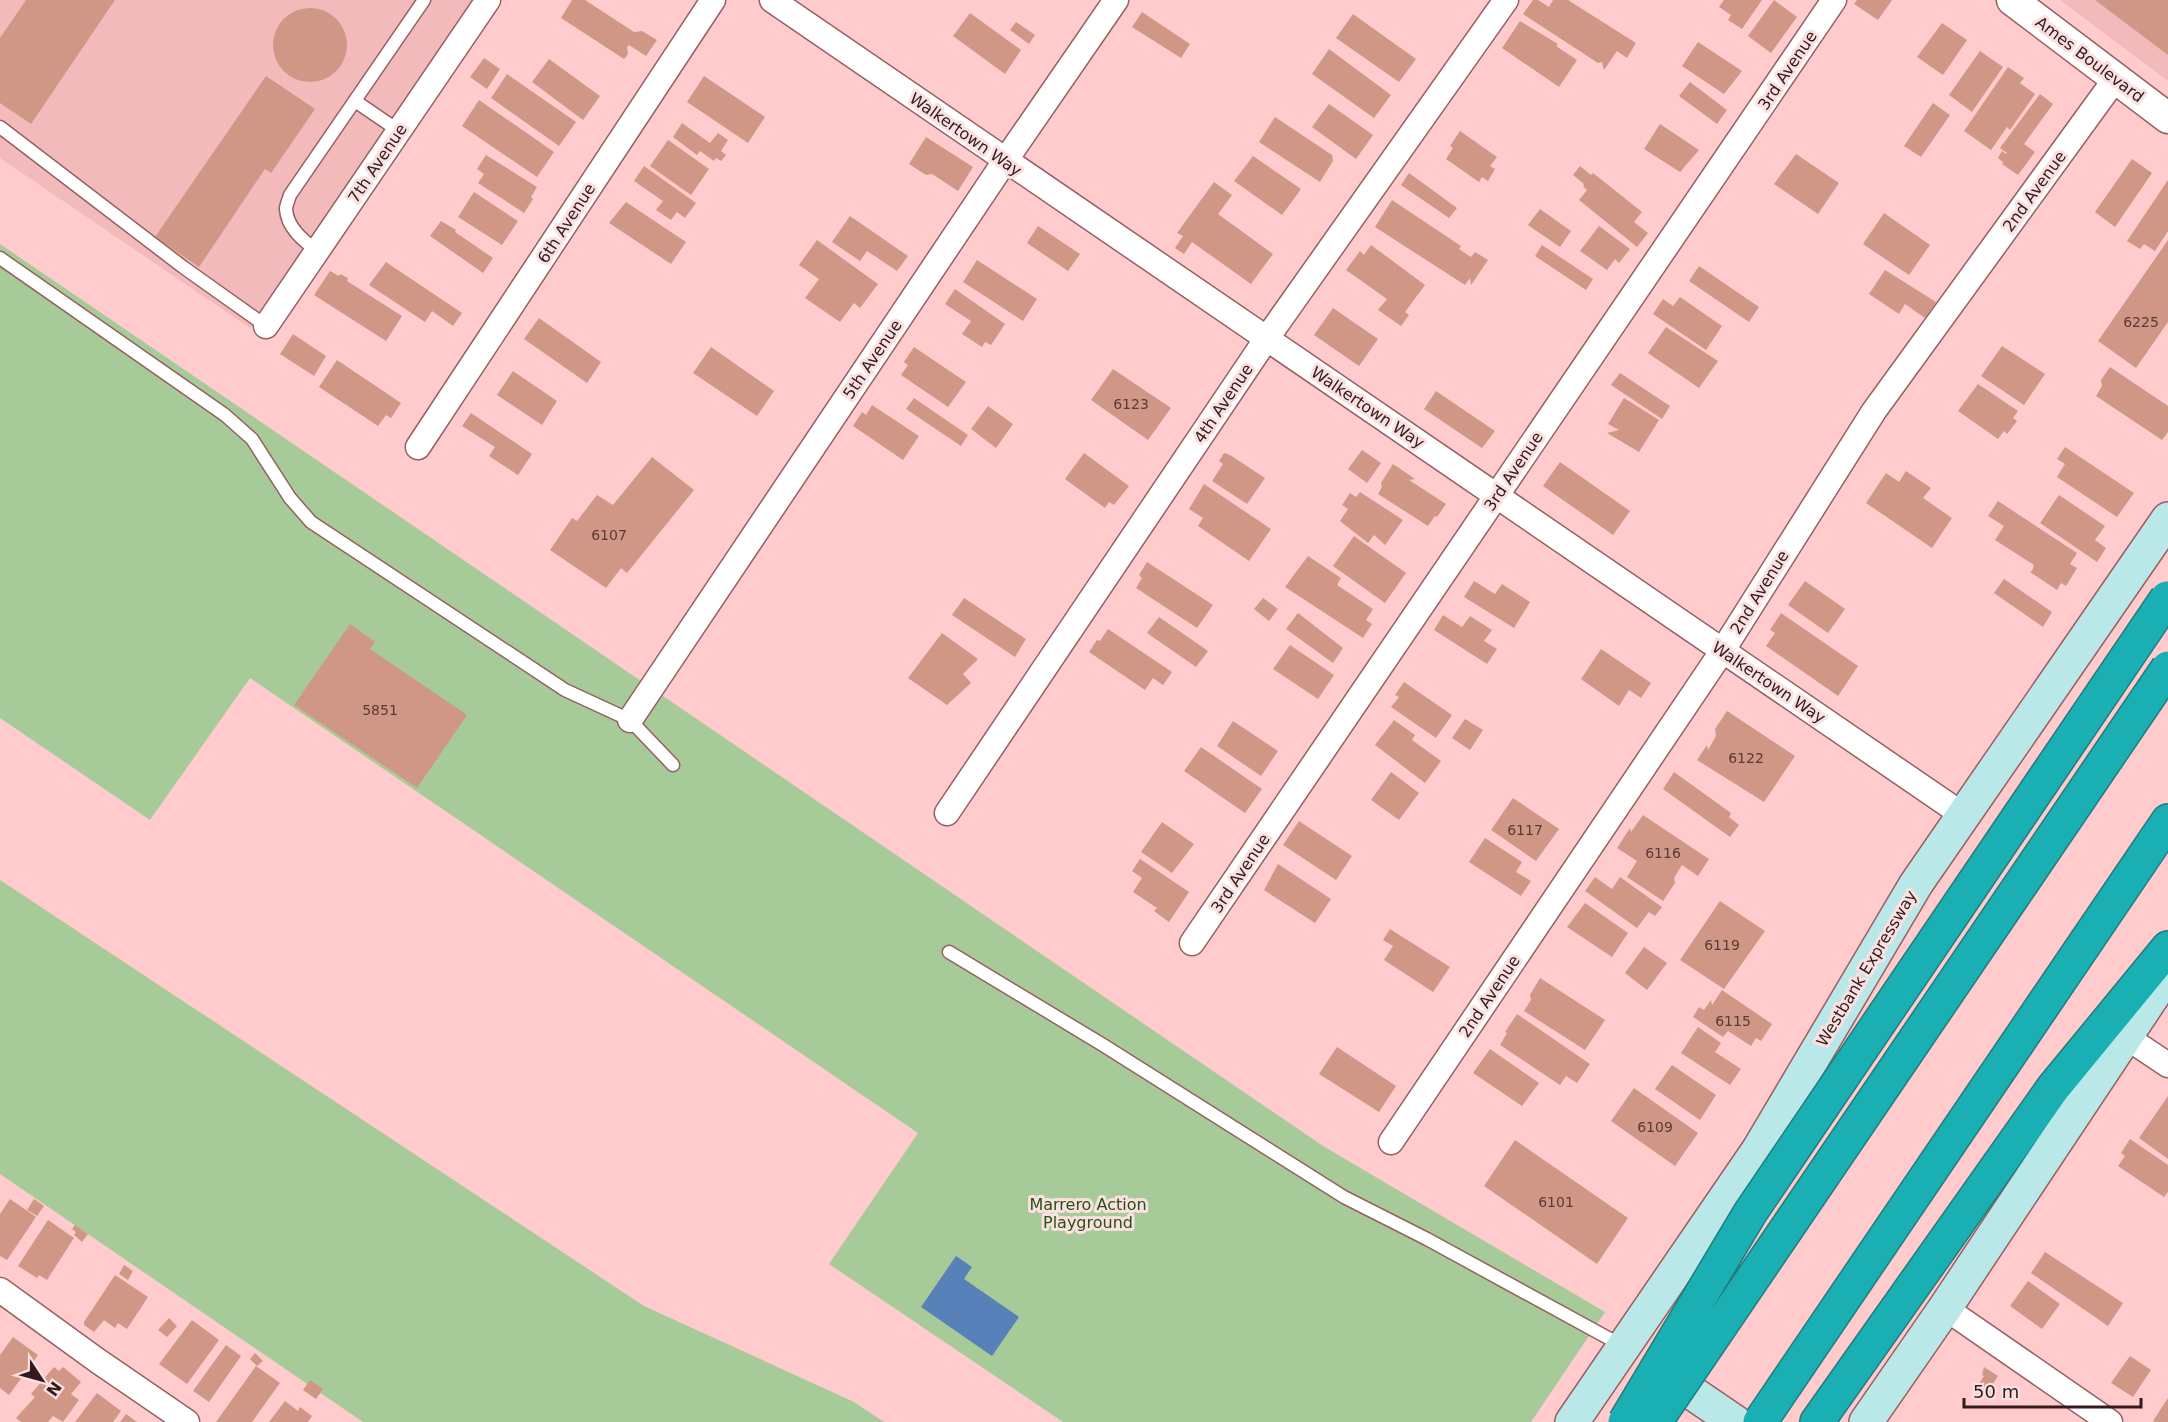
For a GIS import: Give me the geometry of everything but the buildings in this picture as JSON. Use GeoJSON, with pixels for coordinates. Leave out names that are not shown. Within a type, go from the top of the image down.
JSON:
{"type":"FeatureCollection","features":[{"type":"Feature","properties":{"kind":"highway"},"geometry":{"type":"LineString","coordinates":[[1625,1422],[1750,1213],[2168,598]]}},
{"type":"Feature","properties":{"kind":"highway"},"geometry":{"type":"LineString","coordinates":[[1655,1422],[2168,668]]}},
{"type":"Feature","properties":{"kind":"highway"},"geometry":{"type":"LineString","coordinates":[[1760,1422],[2168,821]]}},
{"type":"Feature","properties":{"kind":"highway"},"geometry":{"type":"LineString","coordinates":[[1817,1422],[2053,1088],[2168,948]]}},
{"type":"Feature","properties":{"kind":"main road","name":"Westbank Expressway"},"geometry":{"type":"LineString","coordinates":[[1572,1422],[1759,1149],[1916,884],[2168,519]]}},
{"type":"Feature","properties":{"kind":"main road"},"geometry":{"type":"LineString","coordinates":[[1866,1422],[1945,1308],[2168,973]]}},
{"type":"Feature","properties":{"kind":"main road"},"geometry":{"type":"LineString","coordinates":[[1624,1346],[1723,1419]]}},
{"type":"Feature","properties":{"kind":"street","name":"7th Avenue"},"geometry":{"type":"LineString","coordinates":[[266,326],[487,0]]}},
{"type":"Feature","properties":{"kind":"street","name":"6th Avenue"},"geometry":{"type":"LineString","coordinates":[[418,447],[713,0]]}},
{"type":"Feature","properties":{"kind":"street","name":"Walkertown Way"},"geometry":{"type":"LineString","coordinates":[[772,0],[1963,815]]}},
{"type":"Feature","properties":{"kind":"street","name":"5th Avenue"},"geometry":{"type":"LineString","coordinates":[[630,720],[1005,161],[1116,0]]}},
{"type":"Feature","properties":{"kind":"street","name":"4th Avenue"},"geometry":{"type":"LineString","coordinates":[[947,813],[1267,338],[1506,0]]}},
{"type":"Feature","properties":{"kind":"street","name":"3rd Avenue"},"geometry":{"type":"LineString","coordinates":[[1192,943],[1834,0]]}},
{"type":"Feature","properties":{"kind":"street","name":"Ames Boulevard"},"geometry":{"type":"LineString","coordinates":[[2012,0],[2168,118]]}},
{"type":"Feature","properties":{"kind":"street","name":"2nd Avenue"},"geometry":{"type":"LineString","coordinates":[[1391,1142],[1723,650],[1874,411],[2116,78]]}},
{"type":"Feature","properties":{"kind":"street"},"geometry":{"type":"LineString","coordinates":[[2126,1037],[2168,1065]]}},
{"type":"Feature","properties":{"kind":"street"},"geometry":{"type":"LineString","coordinates":[[0,1290],[187,1422]]}},
{"type":"Feature","properties":{"kind":"street"},"geometry":{"type":"LineString","coordinates":[[1945,1308],[2110,1422]]}},
{"type":"Feature","properties":{"kind":"lane"},"geometry":{"type":"LineString","coordinates":[[317,251],[299,237],[290,222],[286,208],[290,195],[424,0]]}},
{"type":"Feature","properties":{"kind":"lane"},"geometry":{"type":"LineString","coordinates":[[355,101],[399,131]]}},
{"type":"Feature","properties":{"kind":"lane"},"geometry":{"type":"LineString","coordinates":[[0,127],[183,267],[266,326]]}},
{"type":"Feature","properties":{"kind":"lane"},"geometry":{"type":"LineString","coordinates":[[0,258],[225,415],[252,439],[290,498],[311,522],[565,690],[630,720],[673,765]]}},
{"type":"Feature","properties":{"kind":"lane"},"geometry":{"type":"LineString","coordinates":[[949,952],[1113,1051],[1344,1197],[1427,1239],[1624,1346]]}},
{"type":"Feature","properties":{"kind":"shaded area"},"geometry":{"type":"Polygon","coordinates":[[[0,0],[472,0],[250,328],[0,158],[0,0]]]}},
{"type":"Feature","properties":{"kind":"shaded area"},"geometry":{"type":"Polygon","coordinates":[[[2060,0],[2168,0],[2168,81],[2060,0]]]}},
{"type":"Feature","properties":{"kind":"green space","name":"Marrero Action Playground"},"geometry":{"type":"Polygon","coordinates":[[[0,244],[1323,1146],[1605,1312],[1531,1422],[1063,1422],[829,1264],[918,1133],[250,678],[150,820],[0,718],[0,244]]]}},
{"type":"Feature","properties":{"kind":"green space"},"geometry":{"type":"Polygon","coordinates":[[[0,880],[644,1306],[854,1402],[884,1422],[363,1422],[0,1174],[0,880]]]}},
{"type":"Feature","properties":{"kind":"water"},"geometry":{"type":"Polygon","coordinates":[[[956,1256],[972,1267],[964,1279],[1019,1317],[992,1356],[921,1307],[956,1256]]]}}]}
